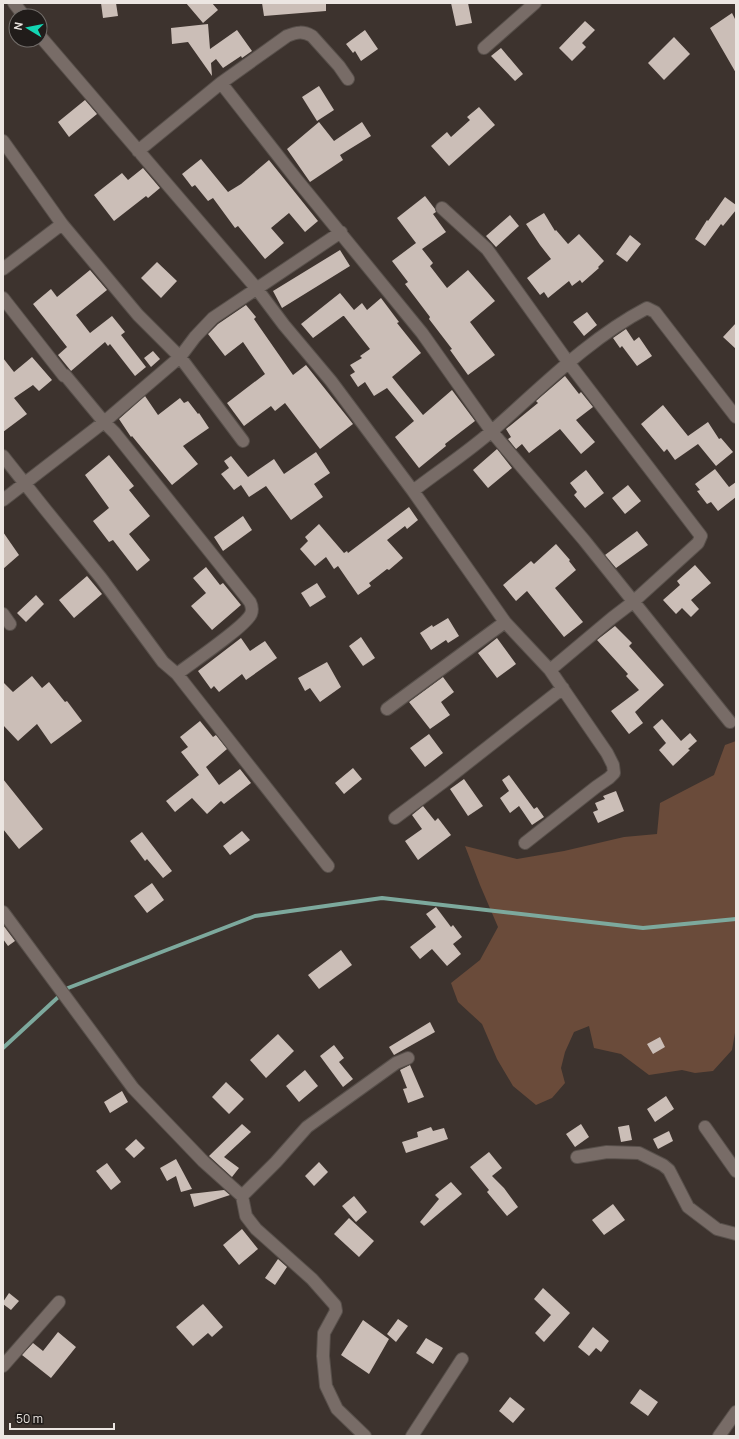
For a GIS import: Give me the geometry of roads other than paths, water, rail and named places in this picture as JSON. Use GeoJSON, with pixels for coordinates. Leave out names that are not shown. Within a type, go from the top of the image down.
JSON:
{"type":"FeatureCollection","features":[{"type":"Feature","properties":{"kind":"street"},"geometry":{"type":"LineString","coordinates":[[484,48],[535,3]]}},
{"type":"Feature","properties":{"kind":"street"},"geometry":{"type":"LineString","coordinates":[[138,151],[178,120],[221,83],[287,36],[298,32],[307,33],[312,36],[339,66],[348,79]]}},
{"type":"Feature","properties":{"kind":"street"},"geometry":{"type":"LineString","coordinates":[[48,45],[257,289],[284,325],[331,381],[413,491],[505,622],[550,670],[607,753],[613,764],[614,773],[525,843]]}},
{"type":"Feature","properties":{"kind":"street"},"geometry":{"type":"LineString","coordinates":[[221,83],[297,180],[422,333],[492,432],[584,540],[730,722]]}},
{"type":"Feature","properties":{"kind":"street"},"geometry":{"type":"LineString","coordinates":[[3,141],[62,224],[138,315],[180,357],[243,441]]}},
{"type":"Feature","properties":{"kind":"street"},"geometry":{"type":"LineString","coordinates":[[442,208],[487,248],[568,362],[701,536],[698,543],[633,602],[550,670]]}},
{"type":"Feature","properties":{"kind":"street"},"geometry":{"type":"LineString","coordinates":[[3,270],[62,224]]}},
{"type":"Feature","properties":{"kind":"street"},"geometry":{"type":"LineString","coordinates":[[3,500],[26,484],[104,422],[180,357],[195,337],[213,318],[341,232]]}},
{"type":"Feature","properties":{"kind":"street"},"geometry":{"type":"LineString","coordinates":[[3,298],[64,376],[115,433],[250,602],[252,607],[250,615],[235,630],[177,674]]}},
{"type":"Feature","properties":{"kind":"street"},"geometry":{"type":"LineString","coordinates":[[413,491],[492,432],[568,362],[628,318],[647,308],[655,312],[736,417]]}},
{"type":"Feature","properties":{"kind":"street"},"geometry":{"type":"LineString","coordinates":[[3,456],[101,578],[163,662],[177,674],[328,866]]}},
{"type":"Feature","properties":{"kind":"street"},"geometry":{"type":"LineString","coordinates":[[387,709],[505,622]]}},
{"type":"Feature","properties":{"kind":"street"},"geometry":{"type":"LineString","coordinates":[[395,818],[563,688]]}},
{"type":"Feature","properties":{"kind":"street"},"geometry":{"type":"LineString","coordinates":[[3,912],[132,1088],[203,1161],[242,1196],[246,1216],[256,1229],[312,1279],[336,1305],[336,1311],[324,1333],[323,1356],[326,1386],[337,1409],[365,1436]]}},
{"type":"Feature","properties":{"kind":"street"},"geometry":{"type":"LineString","coordinates":[[242,1196],[276,1162],[307,1127],[396,1063],[408,1058]]}},
{"type":"Feature","properties":{"kind":"street"},"geometry":{"type":"LineString","coordinates":[[704,1127],[736,1171]]}},
{"type":"Feature","properties":{"kind":"street"},"geometry":{"type":"LineString","coordinates":[[577,1157],[608,1152],[638,1154],[663,1165],[669,1170],[688,1208],[717,1229],[736,1234]]}},
{"type":"Feature","properties":{"kind":"street"},"geometry":{"type":"LineString","coordinates":[[3,1366],[60,1302]]}},
{"type":"Feature","properties":{"kind":"street"},"geometry":{"type":"LineString","coordinates":[[412,1436],[462,1359]]}},
{"type":"Feature","properties":{"kind":"street"},"geometry":{"type":"LineString","coordinates":[[719,1436],[736,1412]]}},
{"type":"Feature","properties":{"kind":"waterway"},"geometry":{"type":"LineString","coordinates":[[3,1048],[68,988],[255,916],[382,898],[643,928],[736,919]]}}]}
